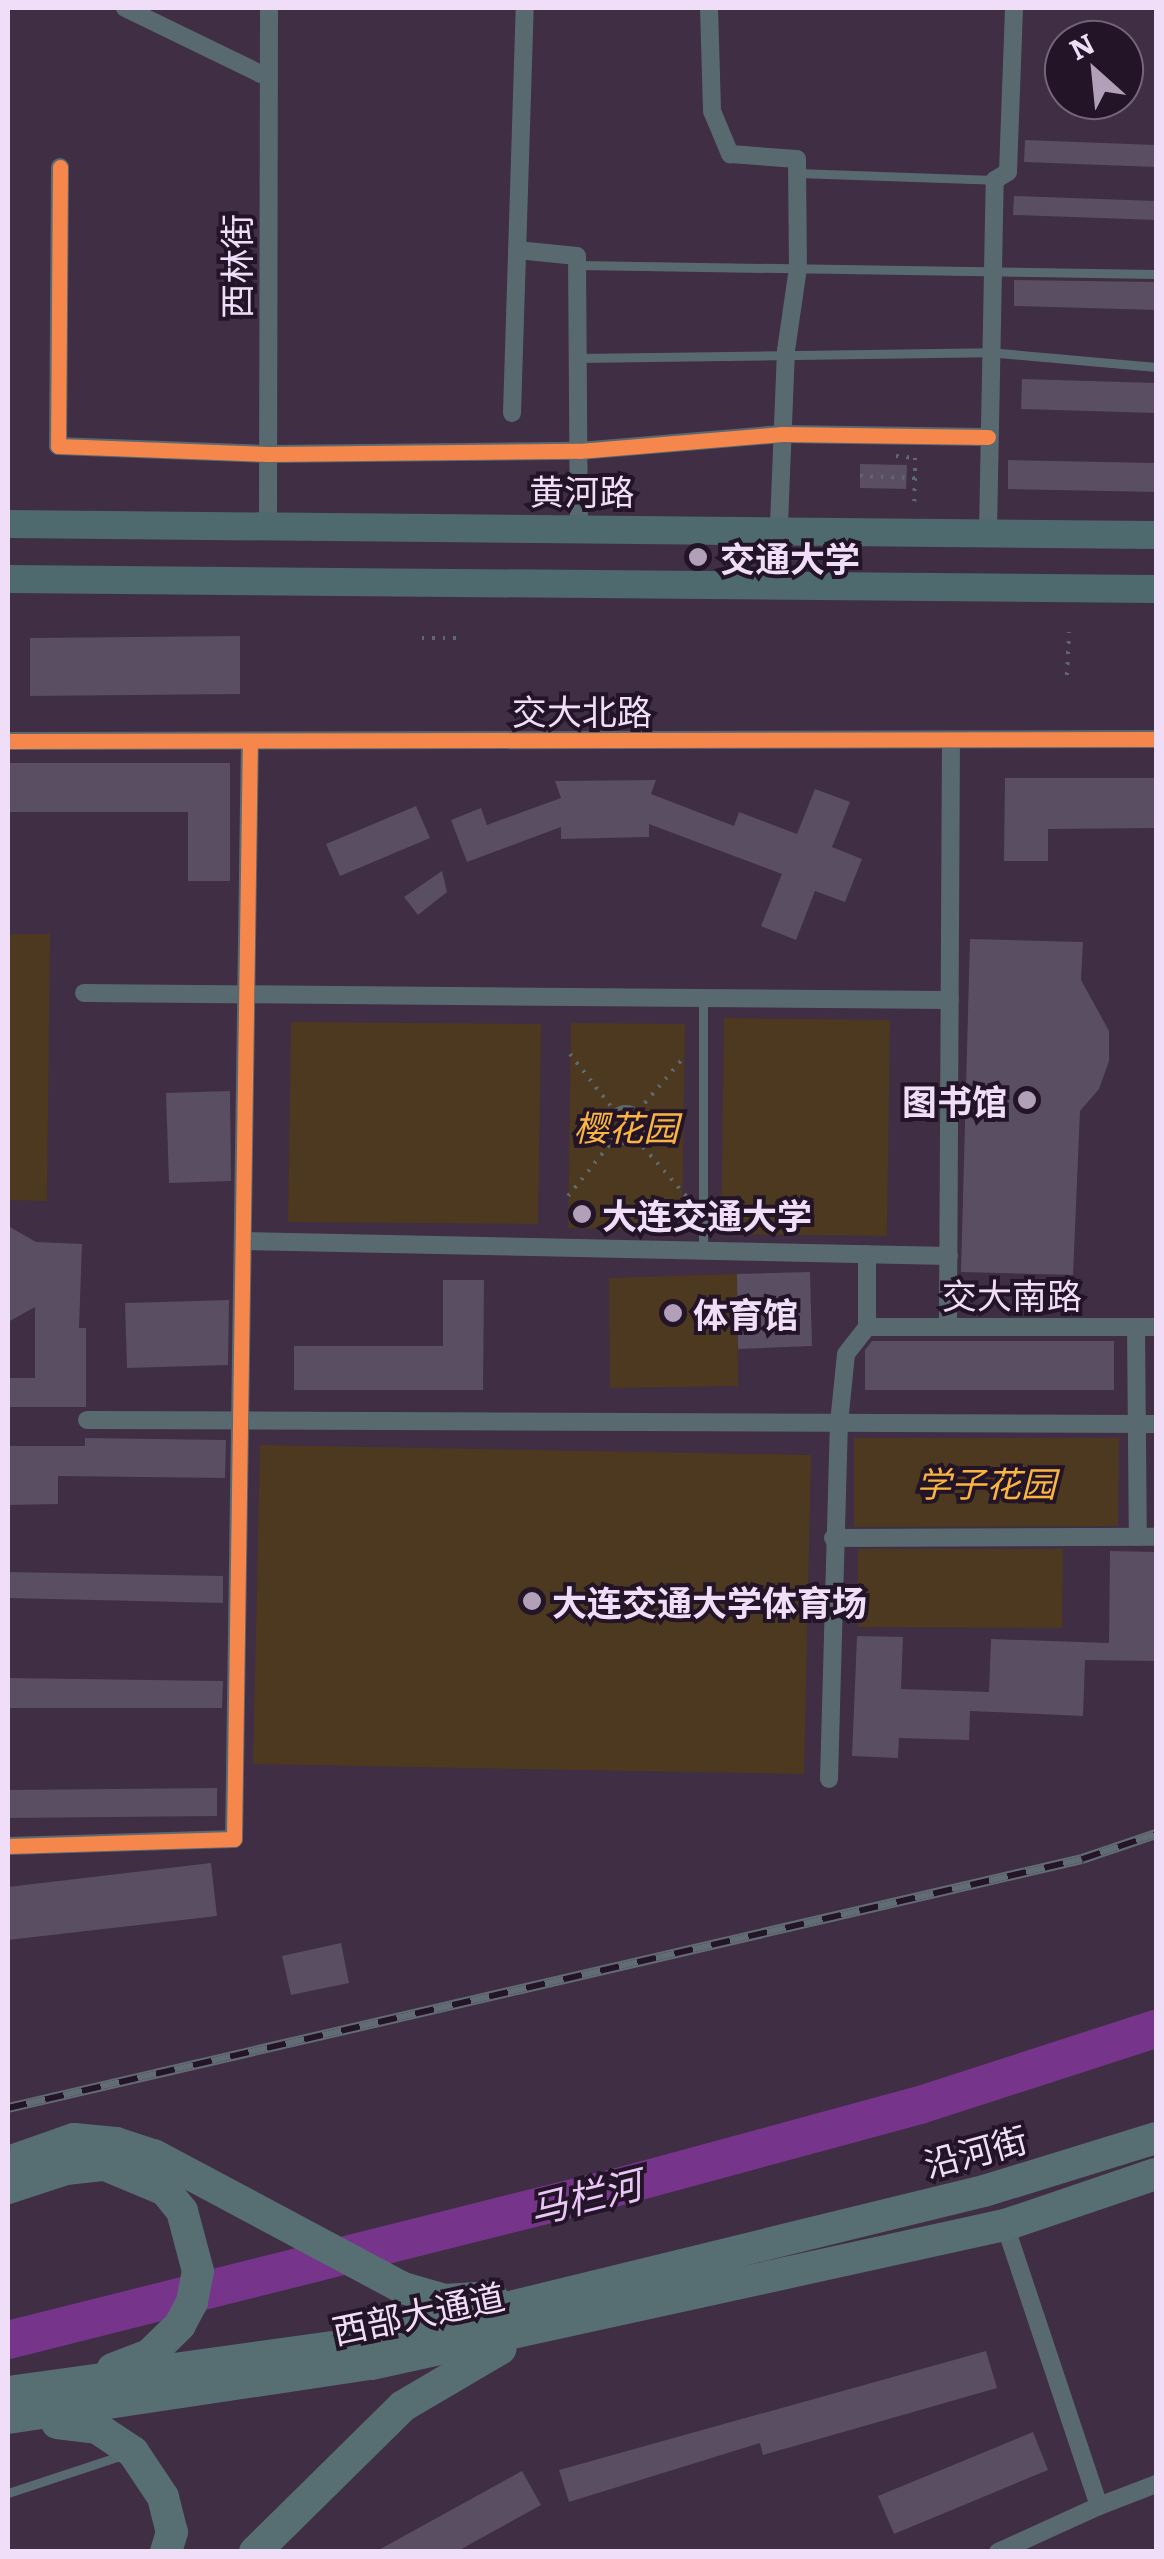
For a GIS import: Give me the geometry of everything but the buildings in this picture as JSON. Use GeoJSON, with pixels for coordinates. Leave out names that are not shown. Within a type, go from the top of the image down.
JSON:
{"type":"FeatureCollection","features":[{"type":"Feature","properties":{"kind":"highway","name":"沿河街"},"geometry":{"type":"LineString","coordinates":[[814,2232],[984,2191],[1156,2138]]}},
{"type":"Feature","properties":{"kind":"highway"},"geometry":{"type":"LineString","coordinates":[[16,2158],[74,2139],[154,2155],[403,2288],[445,2300],[691,2264]]}},
{"type":"Feature","properties":{"kind":"highway"},"geometry":{"type":"LineString","coordinates":[[8,2188],[89,2164],[119,2168],[165,2190],[182,2211],[198,2271],[192,2302],[180,2325],[149,2355],[72,2386]]}},
{"type":"Feature","properties":{"kind":"highway"},"geometry":{"type":"LineString","coordinates":[[1005,2225],[1156,2174]]}},
{"type":"Feature","properties":{"kind":"highway","name":"西部大通道"},"geometry":{"type":"LineString","coordinates":[[8,2419],[371,2364],[733,2286],[839,2257],[1005,2225]]}},
{"type":"Feature","properties":{"kind":"highway","name":"西部大通道"},"geometry":{"type":"LineString","coordinates":[[8,2392],[367,2342],[814,2232]]}},
{"type":"Feature","properties":{"kind":"highway"},"geometry":{"type":"LineString","coordinates":[[255,2552],[403,2406],[480,2355],[733,2286]]}},
{"type":"Feature","properties":{"kind":"highway"},"geometry":{"type":"LineString","coordinates":[[8,2419],[98,2428],[133,2452],[164,2498],[172,2532],[166,2552]]}},
{"type":"Feature","properties":{"kind":"main road","name":"黄河路"},"geometry":{"type":"LineString","coordinates":[[8,524],[779,528],[1156,535]]}},
{"type":"Feature","properties":{"kind":"main road"},"geometry":{"type":"LineString","coordinates":[[8,579],[1156,589]]}},
{"type":"Feature","properties":{"kind":"street"},"geometry":{"type":"LineString","coordinates":[[125,8],[266,77]]}},
{"type":"Feature","properties":{"kind":"street","name":"西林街"},"geometry":{"type":"LineString","coordinates":[[268,524],[269,8]]}},
{"type":"Feature","properties":{"kind":"street"},"geometry":{"type":"LineString","coordinates":[[512,412],[525,8]]}},
{"type":"Feature","properties":{"kind":"street"},"geometry":{"type":"LineString","coordinates":[[709,8],[712,111],[730,154],[797,159],[798,268],[786,350],[779,528]]}},
{"type":"Feature","properties":{"kind":"street"},"geometry":{"type":"LineString","coordinates":[[988,531],[988,352],[996,270],[995,180],[1008,172],[1014,8]]}},
{"type":"Feature","properties":{"kind":"street"},"geometry":{"type":"LineString","coordinates":[[60,167],[58,446],[268,454],[579,450],[782,434],[988,436]]}},
{"type":"Feature","properties":{"kind":"street"},"geometry":{"type":"LineString","coordinates":[[518,250],[578,256],[579,527]]}},
{"type":"Feature","properties":{"kind":"street"},"geometry":{"type":"LineString","coordinates":[[948,1326],[951,740]]}},
{"type":"Feature","properties":{"kind":"street","name":"交大北路"},"geometry":{"type":"LineString","coordinates":[[8,742],[1156,740]]}},
{"type":"Feature","properties":{"kind":"street"},"geometry":{"type":"LineString","coordinates":[[8,1846],[234,1839],[244,1421],[250,741]]}},
{"type":"Feature","properties":{"kind":"street"},"geometry":{"type":"LineString","coordinates":[[84,993],[950,1000]]}},
{"type":"Feature","properties":{"kind":"street"},"geometry":{"type":"LineString","coordinates":[[246,1241],[948,1256]]}},
{"type":"Feature","properties":{"kind":"street"},"geometry":{"type":"LineString","coordinates":[[829,1780],[833,1538],[840,1423],[846,1354],[867,1327],[867,1254]]}},
{"type":"Feature","properties":{"kind":"street","name":"交大南路"},"geometry":{"type":"LineString","coordinates":[[867,1327],[1156,1327]]}},
{"type":"Feature","properties":{"kind":"street"},"geometry":{"type":"LineString","coordinates":[[833,1538],[1147,1537],[1147,1424],[1136,1327]]}},
{"type":"Feature","properties":{"kind":"street"},"geometry":{"type":"LineString","coordinates":[[87,1420],[1147,1424]]}},
{"type":"Feature","properties":{"kind":"street"},"geometry":{"type":"LineString","coordinates":[[1005,2225],[1099,2506]]}},
{"type":"Feature","properties":{"kind":"street"},"geometry":{"type":"LineString","coordinates":[[998,2552],[1156,2484]]}},
{"type":"Feature","properties":{"kind":"lane"},"geometry":{"type":"LineString","coordinates":[[797,173],[995,180]]}},
{"type":"Feature","properties":{"kind":"lane"},"geometry":{"type":"LineString","coordinates":[[578,265],[1156,274]]}},
{"type":"Feature","properties":{"kind":"lane"},"geometry":{"type":"LineString","coordinates":[[578,358],[786,350],[988,352],[1156,367]]}},
{"type":"Feature","properties":{"kind":"lane"},"geometry":{"type":"LineString","coordinates":[[703,998],[703,1250]]}},
{"type":"Feature","properties":{"kind":"lane"},"geometry":{"type":"LineString","coordinates":[[11,2492],[133,2452]]}},
{"type":"Feature","properties":{"kind":"path"},"geometry":{"type":"LineString","coordinates":[[904,447],[896,448],[896,457],[916,458],[914,510]]}},
{"type":"Feature","properties":{"kind":"path"},"geometry":{"type":"LineString","coordinates":[[860,476],[915,478]]}},
{"type":"Feature","properties":{"kind":"path"},"geometry":{"type":"LineString","coordinates":[[1067,675],[1070,632]]}},
{"type":"Feature","properties":{"kind":"path"},"geometry":{"type":"LineString","coordinates":[[422,638],[458,638]]}},
{"type":"Feature","properties":{"kind":"path"},"geometry":{"type":"LineString","coordinates":[[570,1054],[614,1111]]}},
{"type":"Feature","properties":{"kind":"path"},"geometry":{"type":"LineString","coordinates":[[614,1111],[638,1111],[685,1056]]}},
{"type":"Feature","properties":{"kind":"path"},"geometry":{"type":"LineString","coordinates":[[614,1111],[608,1122],[614,1138]]}},
{"type":"Feature","properties":{"kind":"path"},"geometry":{"type":"LineString","coordinates":[[636,1139],[644,1125],[638,1111]]}},
{"type":"Feature","properties":{"kind":"path"},"geometry":{"type":"LineString","coordinates":[[614,1138],[636,1139],[682,1198]]}},
{"type":"Feature","properties":{"kind":"path"},"geometry":{"type":"LineString","coordinates":[[568,1196],[614,1138]]}},
{"type":"Feature","properties":{"kind":"green space"},"geometry":{"type":"Polygon","coordinates":[[[8,934],[50,934],[47,1201],[8,1200],[8,934]]]}},
{"type":"Feature","properties":{"kind":"green space"},"geometry":{"type":"Polygon","coordinates":[[[724,1018],[890,1020],[887,1236],[721,1234],[724,1018]]]}},
{"type":"Feature","properties":{"kind":"green space"},"geometry":{"type":"Polygon","coordinates":[[[291,1022],[541,1024],[538,1224],[288,1222],[291,1022]]]}},
{"type":"Feature","properties":{"kind":"green space","name":"樱花园"},"geometry":{"type":"Polygon","coordinates":[[[571,1023],[685,1024],[682,1230],[568,1228],[571,1023]]]}},
{"type":"Feature","properties":{"kind":"green space","name":"体育馆"},"geometry":{"type":"Polygon","coordinates":[[[737,1274],[738,1386],[610,1388],[609,1278],[737,1274]]]}},
{"type":"Feature","properties":{"kind":"green space","name":"学子花园"},"geometry":{"type":"Polygon","coordinates":[[[854,1438],[1119,1438],[1118,1526],[854,1527],[854,1438]]]}},
{"type":"Feature","properties":{"kind":"green space","name":"大连交通大学体育场"},"geometry":{"type":"Polygon","coordinates":[[[260,1445],[811,1455],[804,1774],[253,1764],[260,1445]]]}},
{"type":"Feature","properties":{"kind":"green space"},"geometry":{"type":"Polygon","coordinates":[[[858,1549],[1063,1549],[1062,1628],[858,1627],[858,1549]]]}},
{"type":"Feature","properties":{"kind":"waterway","name":"马栏河"},"geometry":{"type":"LineString","coordinates":[[8,2340],[629,2184],[920,2105],[1156,2029]]}},
{"type":"Feature","properties":{"kind":"railway"},"geometry":{"type":"LineString","coordinates":[[8,2108],[1082,1859],[1156,1834]]}},
{"type":"Feature","properties":{"kind":"cycle path"},"geometry":{"type":"LineString","coordinates":[[60,167],[58,446],[268,454],[579,451],[782,434],[988,437]]}},
{"type":"Feature","properties":{"kind":"cycle path"},"geometry":{"type":"LineString","coordinates":[[8,741],[1156,739]]}},
{"type":"Feature","properties":{"kind":"cycle path"},"geometry":{"type":"LineString","coordinates":[[8,1846],[234,1839],[250,741]]}},
{"type":"Feature","properties":{"kind":"place","name":"交通大学"},"geometry":{"type":"Point","coordinates":[698,557]}},
{"type":"Feature","properties":{"kind":"place","name":"图书馆"},"geometry":{"type":"Point","coordinates":[1027,1100]}},
{"type":"Feature","properties":{"kind":"place","name":"大连交通大学"},"geometry":{"type":"Point","coordinates":[582,1214]}},
{"type":"Feature","properties":{"kind":"place","name":"体育馆"},"geometry":{"type":"Point","coordinates":[673,1313]}},
{"type":"Feature","properties":{"kind":"place","name":"大连交通大学体育场"},"geometry":{"type":"Point","coordinates":[532,1601]}}]}
